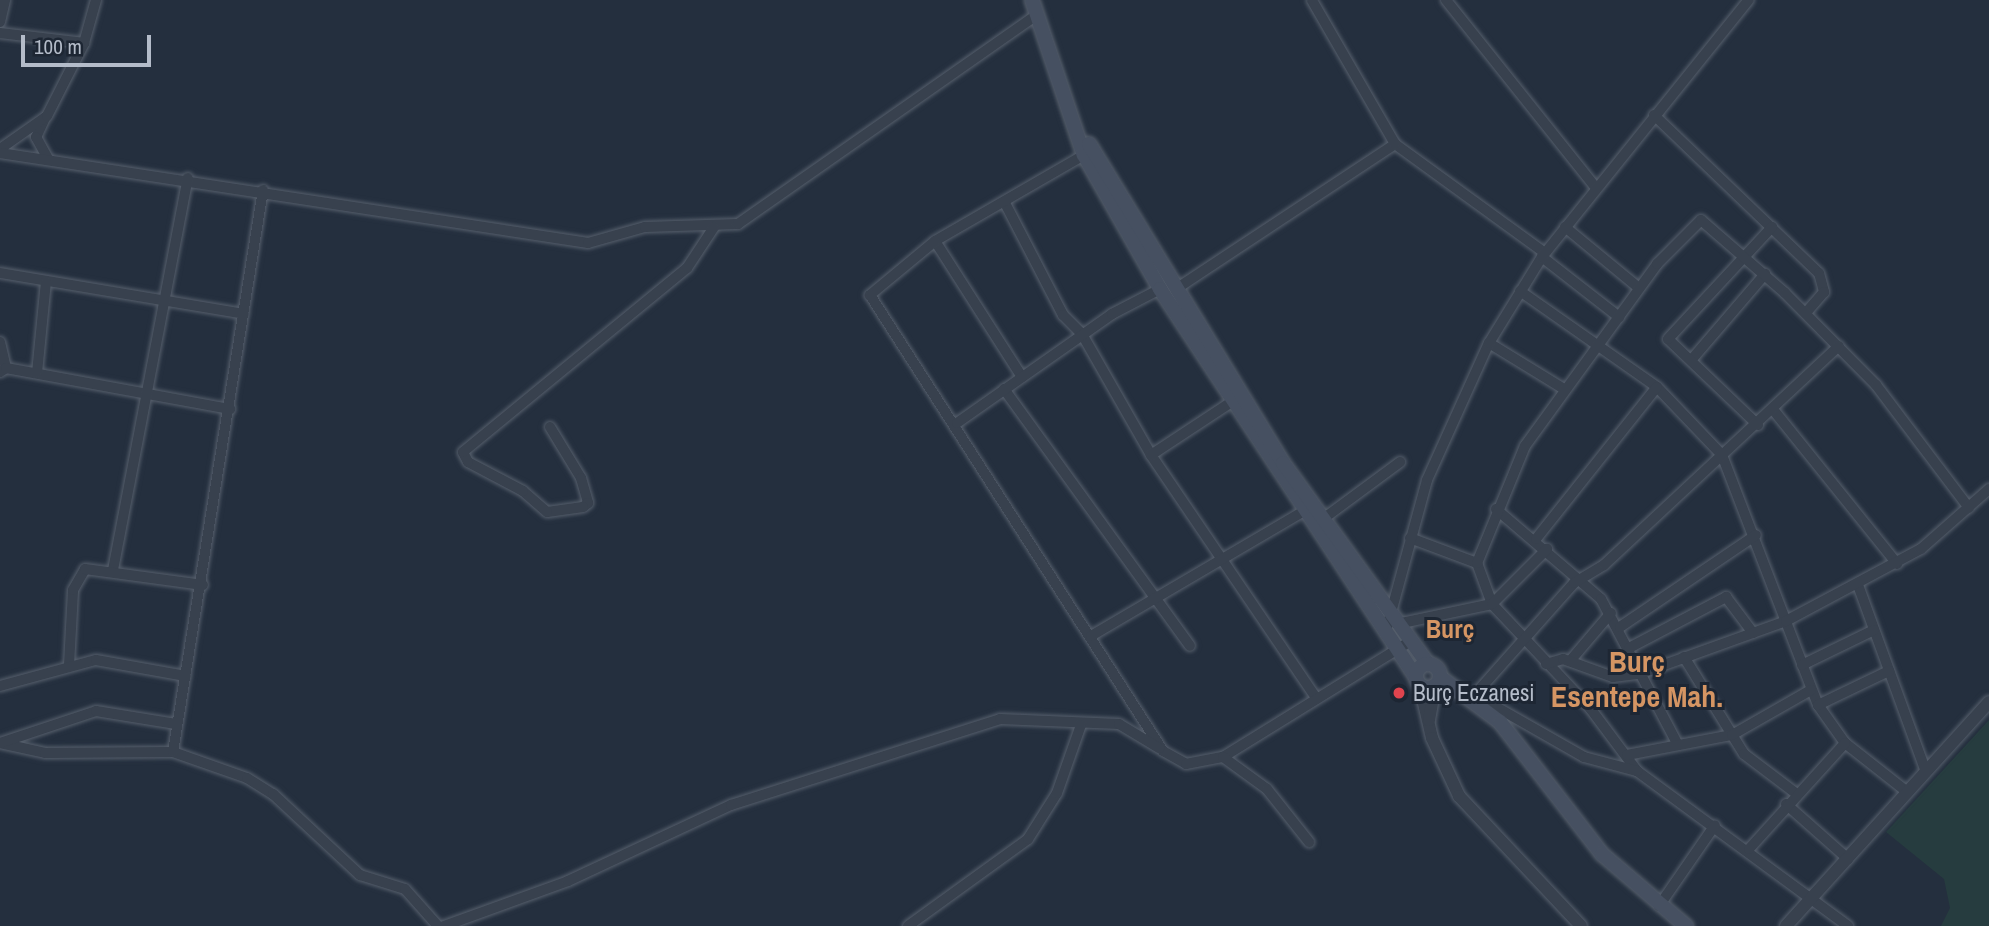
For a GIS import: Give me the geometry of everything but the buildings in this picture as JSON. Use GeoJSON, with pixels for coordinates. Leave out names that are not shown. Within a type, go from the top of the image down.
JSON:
{"type":"FeatureCollection","features":[{"type":"Feature","properties":{"kind":"main road"},"geometry":{"type":"LineString","coordinates":[[1032,0],[1084,155],[1160,289],[1177,299],[1230,403],[1302,512],[1391,623],[1412,641],[1428,664],[1428,681]]}},
{"type":"Feature","properties":{"kind":"main road"},"geometry":{"type":"LineString","coordinates":[[1077,129],[1177,299],[1391,623],[1398,650],[1428,681],[1474,697],[1525,750],[1602,854],[1679,924]]}},
{"type":"Feature","properties":{"kind":"street"},"geometry":{"type":"LineString","coordinates":[[0,22],[5,0]]}},
{"type":"Feature","properties":{"kind":"street"},"geometry":{"type":"LineString","coordinates":[[49,159],[36,137],[84,43],[96,0]]}},
{"type":"Feature","properties":{"kind":"street"},"geometry":{"type":"LineString","coordinates":[[1312,0],[1395,145],[1544,255],[1619,317]]}},
{"type":"Feature","properties":{"kind":"street"},"geometry":{"type":"LineString","coordinates":[[1446,0],[1596,188]]}},
{"type":"Feature","properties":{"kind":"street"},"geometry":{"type":"LineString","coordinates":[[1547,548],[1492,604],[1391,623],[1410,538],[1427,480],[1489,343],[1520,291],[1565,227],[1749,0]]}},
{"type":"Feature","properties":{"kind":"street"},"geometry":{"type":"LineString","coordinates":[[0,151],[188,178],[588,243],[645,227],[714,227],[738,224],[770,205],[1036,15]]}},
{"type":"Feature","properties":{"kind":"street"},"geometry":{"type":"LineString","coordinates":[[0,33],[84,43]]}},
{"type":"Feature","properties":{"kind":"street"},"geometry":{"type":"LineString","coordinates":[[1654,115],[1822,277],[1824,292],[1806,313]]}},
{"type":"Feature","properties":{"kind":"street"},"geometry":{"type":"LineString","coordinates":[[0,151],[47,116]]}},
{"type":"Feature","properties":{"kind":"street"},"geometry":{"type":"LineString","coordinates":[[1177,299],[1395,145]]}},
{"type":"Feature","properties":{"kind":"street"},"geometry":{"type":"LineString","coordinates":[[1084,155],[1006,205],[935,241],[870,295],[957,423],[1163,751]]}},
{"type":"Feature","properties":{"kind":"street"},"geometry":{"type":"LineString","coordinates":[[113,570],[142,393],[188,178]]}},
{"type":"Feature","properties":{"kind":"street"},"geometry":{"type":"LineString","coordinates":[[173,752],[203,585],[263,190]]}},
{"type":"Feature","properties":{"kind":"street"},"geometry":{"type":"LineString","coordinates":[[1006,205],[1063,315],[1082,334],[1151,455],[1316,698]]}},
{"type":"Feature","properties":{"kind":"street"},"geometry":{"type":"LineString","coordinates":[[1637,771],[1628,755],[1525,644],[1492,604],[1477,563],[1496,509],[1525,446],[1639,288],[1701,220],[1765,274],[1839,346],[1912,428],[1969,508]]}},
{"type":"Feature","properties":{"kind":"street"},"geometry":{"type":"LineString","coordinates":[[550,427],[581,478],[587,503],[583,507],[547,512],[523,491],[467,462],[463,452],[687,268],[714,227]]}},
{"type":"Feature","properties":{"kind":"street"},"geometry":{"type":"LineString","coordinates":[[1565,227],[1639,288]]}},
{"type":"Feature","properties":{"kind":"street"},"geometry":{"type":"LineString","coordinates":[[1758,425],[1693,358],[1668,339],[1743,255],[1772,227]]}},
{"type":"Feature","properties":{"kind":"street"},"geometry":{"type":"LineString","coordinates":[[935,241],[1022,377]]}},
{"type":"Feature","properties":{"kind":"street"},"geometry":{"type":"LineString","coordinates":[[0,273],[244,314]]}},
{"type":"Feature","properties":{"kind":"street"},"geometry":{"type":"LineString","coordinates":[[1693,358],[1765,274]]}},
{"type":"Feature","properties":{"kind":"street"},"geometry":{"type":"LineString","coordinates":[[37,373],[46,281]]}},
{"type":"Feature","properties":{"kind":"street"},"geometry":{"type":"LineString","coordinates":[[957,423],[1082,334],[1160,289]]}},
{"type":"Feature","properties":{"kind":"street"},"geometry":{"type":"LineString","coordinates":[[1520,291],[1657,387],[1722,455],[1756,535],[1818,705],[1845,743],[1906,792]]}},
{"type":"Feature","properties":{"kind":"street"},"geometry":{"type":"LineString","coordinates":[[0,342],[3,370],[37,373],[230,409]]}},
{"type":"Feature","properties":{"kind":"street"},"geometry":{"type":"LineString","coordinates":[[1489,343],[1564,390]]}},
{"type":"Feature","properties":{"kind":"street"},"geometry":{"type":"LineString","coordinates":[[1839,346],[1775,412],[1722,455],[1583,579],[1525,644],[1490,672],[1474,697],[1584,757],[1637,771],[1749,849],[1848,926]]}},
{"type":"Feature","properties":{"kind":"street"},"geometry":{"type":"LineString","coordinates":[[1536,540],[1657,387]]}},
{"type":"Feature","properties":{"kind":"street"},"geometry":{"type":"LineString","coordinates":[[1004,389],[1190,646]]}},
{"type":"Feature","properties":{"kind":"street"},"geometry":{"type":"LineString","coordinates":[[1151,455],[1230,403]]}},
{"type":"Feature","properties":{"kind":"street"},"geometry":{"type":"LineString","coordinates":[[1775,412],[1897,564]]}},
{"type":"Feature","properties":{"kind":"street"},"geometry":{"type":"LineString","coordinates":[[1323,519],[1400,462]]}},
{"type":"Feature","properties":{"kind":"street"},"geometry":{"type":"LineString","coordinates":[[1546,664],[1570,660],[1613,677],[1639,674],[1786,621],[1897,564],[1989,489]]}},
{"type":"Feature","properties":{"kind":"street"},"geometry":{"type":"LineString","coordinates":[[1496,509],[1583,579],[1611,613],[1639,674],[1678,745]]}},
{"type":"Feature","properties":{"kind":"street"},"geometry":{"type":"LineString","coordinates":[[1091,636],[1226,563],[1302,512]]}},
{"type":"Feature","properties":{"kind":"street"},"geometry":{"type":"LineString","coordinates":[[1619,627],[1756,535]]}},
{"type":"Feature","properties":{"kind":"street"},"geometry":{"type":"LineString","coordinates":[[1410,538],[1477,563]]}},
{"type":"Feature","properties":{"kind":"street"},"geometry":{"type":"LineString","coordinates":[[69,665],[73,590],[85,569],[113,570],[203,585]]}},
{"type":"Feature","properties":{"kind":"street"},"geometry":{"type":"LineString","coordinates":[[1858,585],[1925,769]]}},
{"type":"Feature","properties":{"kind":"street"},"geometry":{"type":"LineString","coordinates":[[1629,648],[1726,597],[1753,632]]}},
{"type":"Feature","properties":{"kind":"street"},"geometry":{"type":"LineString","coordinates":[[1570,660],[1611,613]]}},
{"type":"Feature","properties":{"kind":"street"},"geometry":{"type":"LineString","coordinates":[[1802,664],[1874,630]]}},
{"type":"Feature","properties":{"kind":"street"},"geometry":{"type":"LineString","coordinates":[[444,926],[568,881],[731,805],[1000,719],[1081,725],[1119,724],[1186,764],[1223,757],[1412,641]]}},
{"type":"Feature","properties":{"kind":"street"},"geometry":{"type":"LineString","coordinates":[[1684,657],[1744,754],[1794,792]]}},
{"type":"Feature","properties":{"kind":"street"},"geometry":{"type":"LineString","coordinates":[[0,686],[69,665],[96,660],[186,676]]}},
{"type":"Feature","properties":{"kind":"street"},"geometry":{"type":"LineString","coordinates":[[1818,705],[1889,671]]}},
{"type":"Feature","properties":{"kind":"street"},"geometry":{"type":"LineString","coordinates":[[1428,681],[1429,720],[1459,796],[1581,926]]}},
{"type":"Feature","properties":{"kind":"street"},"geometry":{"type":"LineString","coordinates":[[1628,755],[1732,735],[1811,690]]}},
{"type":"Feature","properties":{"kind":"street"},"geometry":{"type":"LineString","coordinates":[[1786,926],[1849,859],[1925,769],[1989,702]]}},
{"type":"Feature","properties":{"kind":"street"},"geometry":{"type":"LineString","coordinates":[[1131,731],[1133,705]]}},
{"type":"Feature","properties":{"kind":"street"},"geometry":{"type":"LineString","coordinates":[[0,743],[96,711],[176,724]]}},
{"type":"Feature","properties":{"kind":"street"},"geometry":{"type":"LineString","coordinates":[[908,926],[1028,839],[1057,793],[1081,725]]}},
{"type":"Feature","properties":{"kind":"street"},"geometry":{"type":"LineString","coordinates":[[0,743],[45,753],[173,752],[273,794],[348,865],[405,889],[438,926]]}},
{"type":"Feature","properties":{"kind":"street"},"geometry":{"type":"LineString","coordinates":[[1749,849],[1794,792],[1845,743]]}},
{"type":"Feature","properties":{"kind":"street"},"geometry":{"type":"LineString","coordinates":[[1223,757],[1267,789],[1309,842]]}},
{"type":"Feature","properties":{"kind":"street"},"geometry":{"type":"LineString","coordinates":[[1786,804],[1849,859]]}},
{"type":"Feature","properties":{"kind":"street"},"geometry":{"type":"LineString","coordinates":[[1660,906],[1715,825]]}},
{"type":"Feature","properties":{"kind":"green space"},"geometry":{"type":"Polygon","coordinates":[[[1989,720],[1989,926],[1941,926],[1950,908],[1944,879],[1886,832],[1989,720]]]}},
{"type":"Feature","properties":{"kind":"place","name":"Burç Eczanesi"},"geometry":{"type":"Point","coordinates":[1399,693]}},
{"type":"Feature","properties":{"kind":"district","name":"Burç"},"geometry":{"type":"Point","coordinates":[1450,629]}},
{"type":"Feature","properties":{"kind":"district","name":"Burç Esentepe Mah."},"geometry":{"type":"Point","coordinates":[1637,678]}}]}
